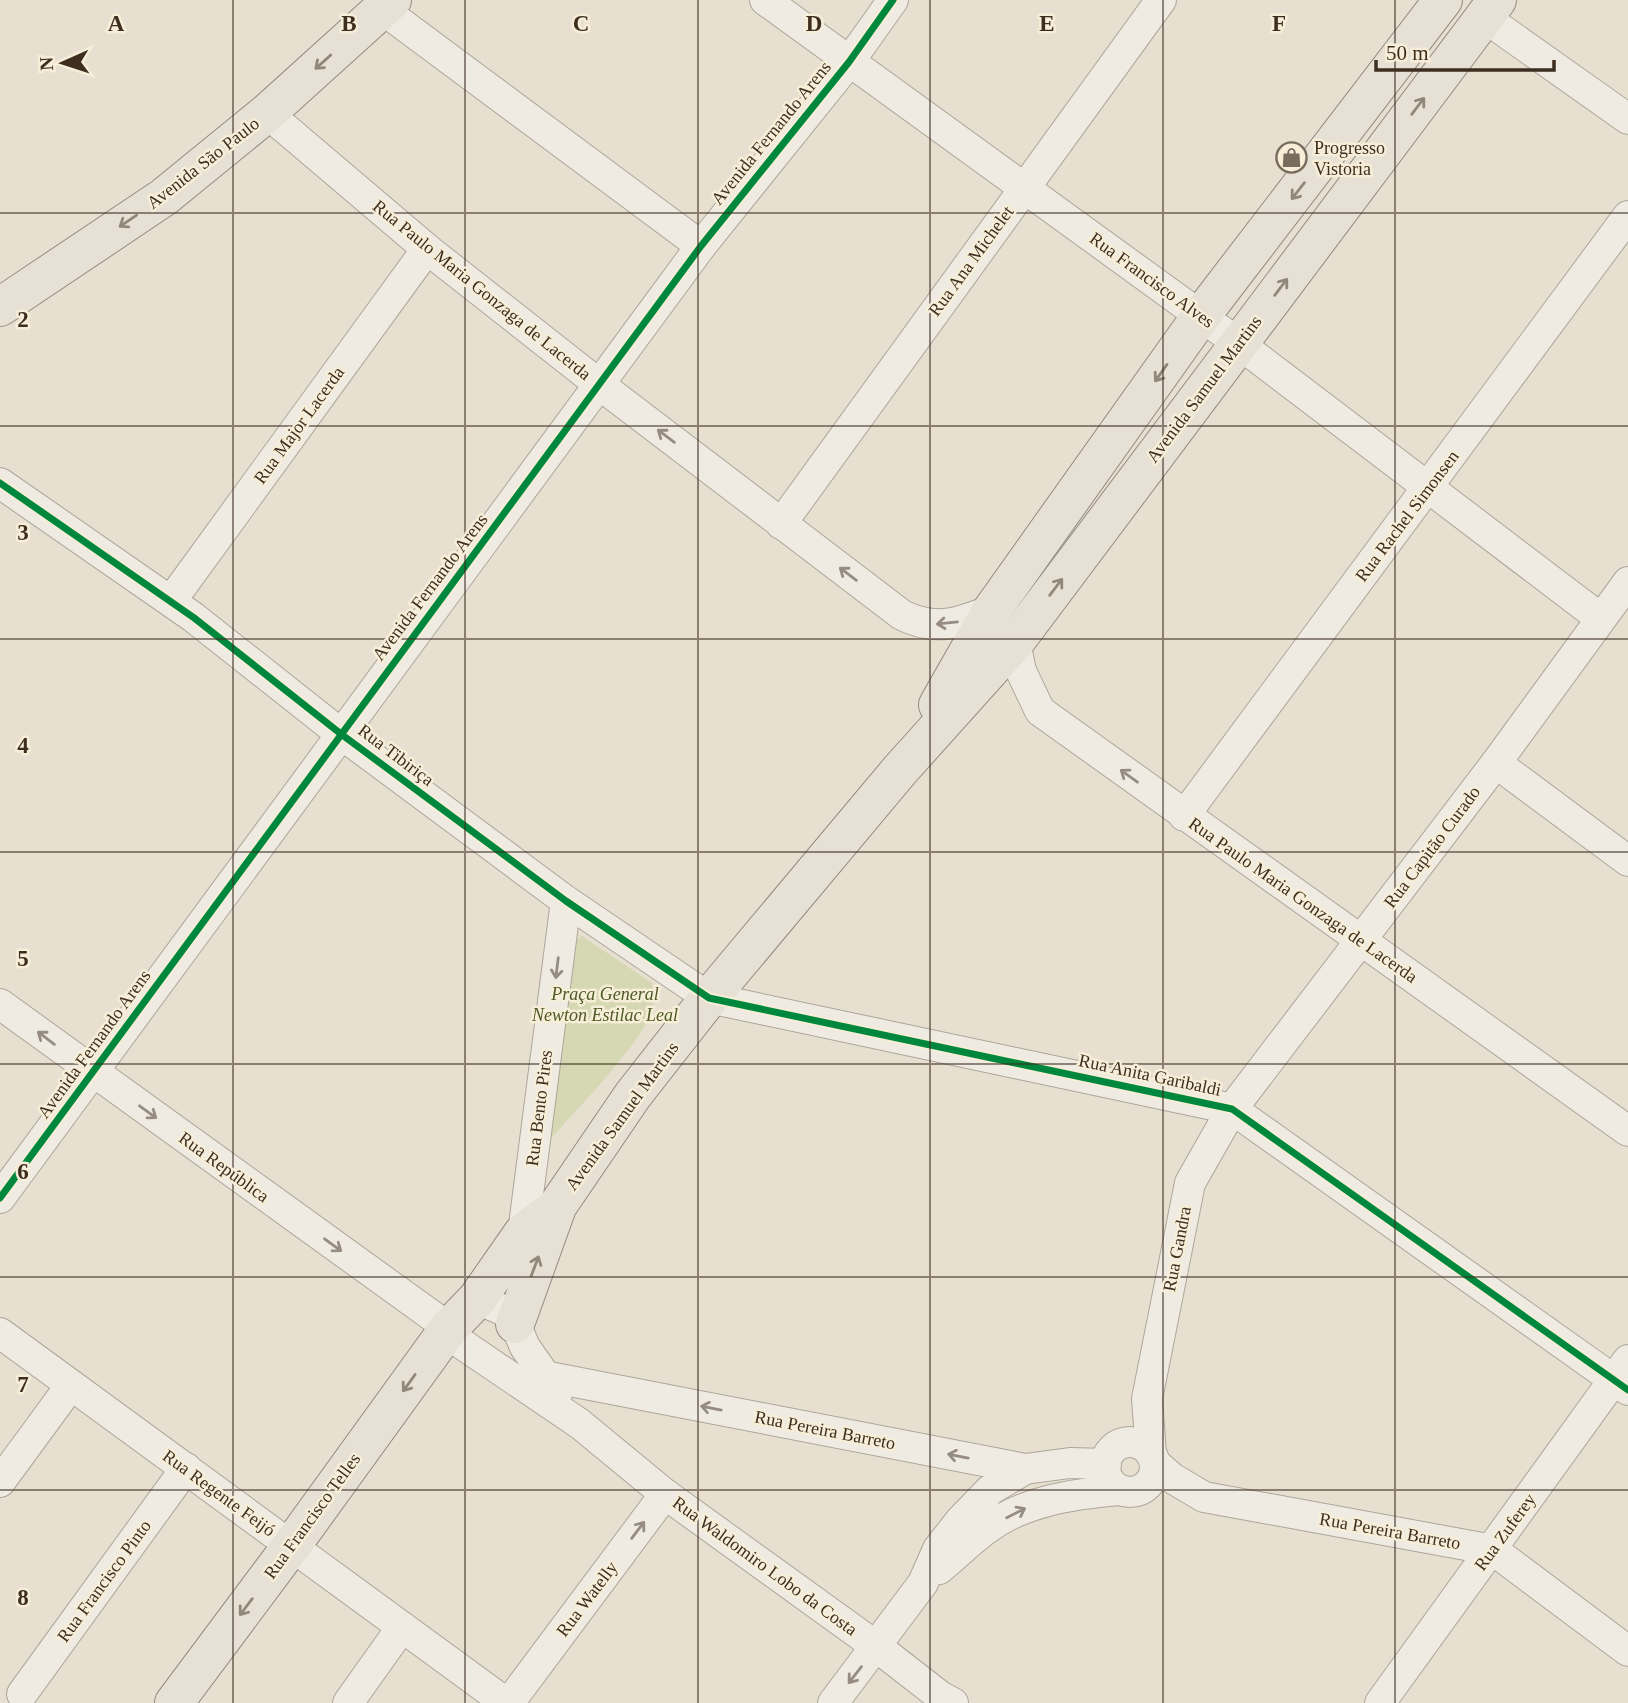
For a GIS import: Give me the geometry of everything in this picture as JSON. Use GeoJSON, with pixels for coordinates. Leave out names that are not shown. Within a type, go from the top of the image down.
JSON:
{"type":"FeatureCollection","features":[{"type":"Feature","properties":{"kind":"main road","name":"Avenida Samuel Martins"},"geometry":{"type":"LineString","coordinates":[[900,770],[992,610],[1201,316],[1443,0]]}},
{"type":"Feature","properties":{"kind":"main road","name":"Avenida São Paulo"},"geometry":{"type":"LineString","coordinates":[[0,307],[164,197],[267,113],[387,4]]}},
{"type":"Feature","properties":{"kind":"main road","name":"Avenida Samuel Martins"},"geometry":{"type":"LineString","coordinates":[[449,1328],[477,1299],[523,1233],[556,1208],[633,1095],[709,998],[900,770],[1015,642],[1491,8]]}},
{"type":"Feature","properties":{"kind":"main road"},"geometry":{"type":"LineString","coordinates":[[992,610],[1000,627],[1015,642]]}},
{"type":"Feature","properties":{"kind":"main road"},"geometry":{"type":"LineString","coordinates":[[517,1328],[556,1208]]}},
{"type":"Feature","properties":{"kind":"main road","name":"Rua Francisco Telles"},"geometry":{"type":"LineString","coordinates":[[174,1703],[449,1328]]}},
{"type":"Feature","properties":{"kind":"street","name":"Rua Francisco Alves"},"geometry":{"type":"LineString","coordinates":[[765,0],[1238,343],[1600,618]]}},
{"type":"Feature","properties":{"kind":"street","name":"Avenida Fernando Arens"},"geometry":{"type":"LineString","coordinates":[[0,1198],[701,246],[849,62],[893,0]]}},
{"type":"Feature","properties":{"kind":"street","name":"Rua Ana Michelet"},"geometry":{"type":"LineString","coordinates":[[781,524],[1161,0]]}},
{"type":"Feature","properties":{"kind":"street"},"geometry":{"type":"LineString","coordinates":[[387,4],[701,246]]}},
{"type":"Feature","properties":{"kind":"street"},"geometry":{"type":"LineString","coordinates":[[1491,8],[1628,119]]}},
{"type":"Feature","properties":{"kind":"street","name":"Rua Paulo Maria Gonzaga de Lacerda"},"geometry":{"type":"LineString","coordinates":[[267,113],[427,249],[600,385],[902,615],[919,623],[938,625],[962,622],[992,610]]}},
{"type":"Feature","properties":{"kind":"street","name":"Rua Rachel Simonsen"},"geometry":{"type":"LineString","coordinates":[[1184,816],[1628,216]]}},
{"type":"Feature","properties":{"kind":"street","name":"Rua Major Lacerda"},"geometry":{"type":"LineString","coordinates":[[171,601],[427,249]]}},
{"type":"Feature","properties":{"kind":"street","name":"Rua Tibiriça"},"geometry":{"type":"LineString","coordinates":[[0,483],[171,601],[341,734],[566,901],[709,998]]}},
{"type":"Feature","properties":{"kind":"street","name":"Rua Capitão Curado"},"geometry":{"type":"LineString","coordinates":[[1232,1109],[1496,763],[1600,618],[1626,590]]}},
{"type":"Feature","properties":{"kind":"street","name":"Rua Paulo Maria Gonzaga de Lacerda"},"geometry":{"type":"LineString","coordinates":[[1015,642],[1021,671],[1040,711],[1628,1131]]}},
{"type":"Feature","properties":{"kind":"street"},"geometry":{"type":"LineString","coordinates":[[1496,763],[1628,861]]}},
{"type":"Feature","properties":{"kind":"street","name":"Rua Bento Pires"},"geometry":{"type":"LineString","coordinates":[[523,1233],[566,901]]}},
{"type":"Feature","properties":{"kind":"street","name":"Rua Anita Garibaldi"},"geometry":{"type":"LineString","coordinates":[[709,998],[1232,1109],[1623,1377]]}},
{"type":"Feature","properties":{"kind":"street","name":"Rua República"},"geometry":{"type":"LineString","coordinates":[[0,1004],[449,1328]]}},
{"type":"Feature","properties":{"kind":"street","name":"Rua Gandra"},"geometry":{"type":"LineString","coordinates":[[1118,1473],[1134,1425],[1147,1399],[1190,1183],[1232,1109]]}},
{"type":"Feature","properties":{"kind":"street","name":"Rua Waldomiro Lobo da Costa"},"geometry":{"type":"LineString","coordinates":[[477,1299],[505,1311],[544,1376],[580,1424]]}},
{"type":"Feature","properties":{"kind":"street","name":"Rua Waldomiro Lobo da Costa"},"geometry":{"type":"LineString","coordinates":[[449,1328],[462,1344],[580,1424],[665,1494],[953,1703]]}},
{"type":"Feature","properties":{"kind":"street"},"geometry":{"type":"LineString","coordinates":[[482,1358],[501,1349],[517,1328]]}},
{"type":"Feature","properties":{"kind":"street","name":"Rua Regente Feijó"},"geometry":{"type":"LineString","coordinates":[[0,1333],[507,1703]]}},
{"type":"Feature","properties":{"kind":"street","name":"Rua Pereira Barreto"},"geometry":{"type":"LineString","coordinates":[[544,1376],[1025,1469],[1070,1463],[1118,1473],[1149,1499],[1186,1501],[1205,1497]]}},
{"type":"Feature","properties":{"kind":"street","name":"Rua Zuferey"},"geometry":{"type":"LineString","coordinates":[[1380,1703],[1623,1377]]}},
{"type":"Feature","properties":{"kind":"street"},"geometry":{"type":"LineString","coordinates":[[0,1482],[71,1385]]}},
{"type":"Feature","properties":{"kind":"street","name":"Rua Gandra"},"geometry":{"type":"LineString","coordinates":[[1147,1399],[1153,1459]]}},
{"type":"Feature","properties":{"kind":"street"},"geometry":{"type":"LineString","coordinates":[[1125,1443],[1144,1447],[1153,1459],[1152,1480],[1139,1491],[1118,1473],[1125,1443]]}},
{"type":"Feature","properties":{"kind":"street","name":"Rua Pereira Barreto"},"geometry":{"type":"LineString","coordinates":[[1153,1459],[1172,1478],[1205,1497],[1493,1550],[1628,1651]]}},
{"type":"Feature","properties":{"kind":"street","name":"Rua Francisco Pinto"},"geometry":{"type":"LineString","coordinates":[[22,1694],[186,1468]]}},
{"type":"Feature","properties":{"kind":"street"},"geometry":{"type":"LineString","coordinates":[[832,1703],[923,1583],[938,1549],[960,1521],[990,1490],[1025,1469]]}},
{"type":"Feature","properties":{"kind":"street"},"geometry":{"type":"LineString","coordinates":[[923,1583],[986,1528],[1028,1507],[1074,1494],[1118,1473]]}},
{"type":"Feature","properties":{"kind":"street","name":"Rua Watelly"},"geometry":{"type":"LineString","coordinates":[[507,1703],[665,1494]]}},
{"type":"Feature","properties":{"kind":"street"},"geometry":{"type":"LineString","coordinates":[[348,1703],[402,1627]]}},
{"type":"Feature","properties":{"kind":"green space","name":"Praça General Newton Estilac Leal"},"geometry":{"type":"Polygon","coordinates":[[[582,936],[652,983],[654,1004],[639,1035],[624,1055],[546,1144],[572,943],[582,936]]]}},
{"type":"Feature","properties":{"kind":"cycle path"},"geometry":{"type":"LineString","coordinates":[[0,1198],[701,246],[849,62],[893,0]]}},
{"type":"Feature","properties":{"kind":"cycle path"},"geometry":{"type":"LineString","coordinates":[[0,483],[193,617],[341,734],[566,901],[709,998],[1232,1109],[1628,1390]]}},
{"type":"Feature","properties":{"kind":"place","name":"Progresso Vistoria"},"geometry":{"type":"Point","coordinates":[1291,158]}}]}
